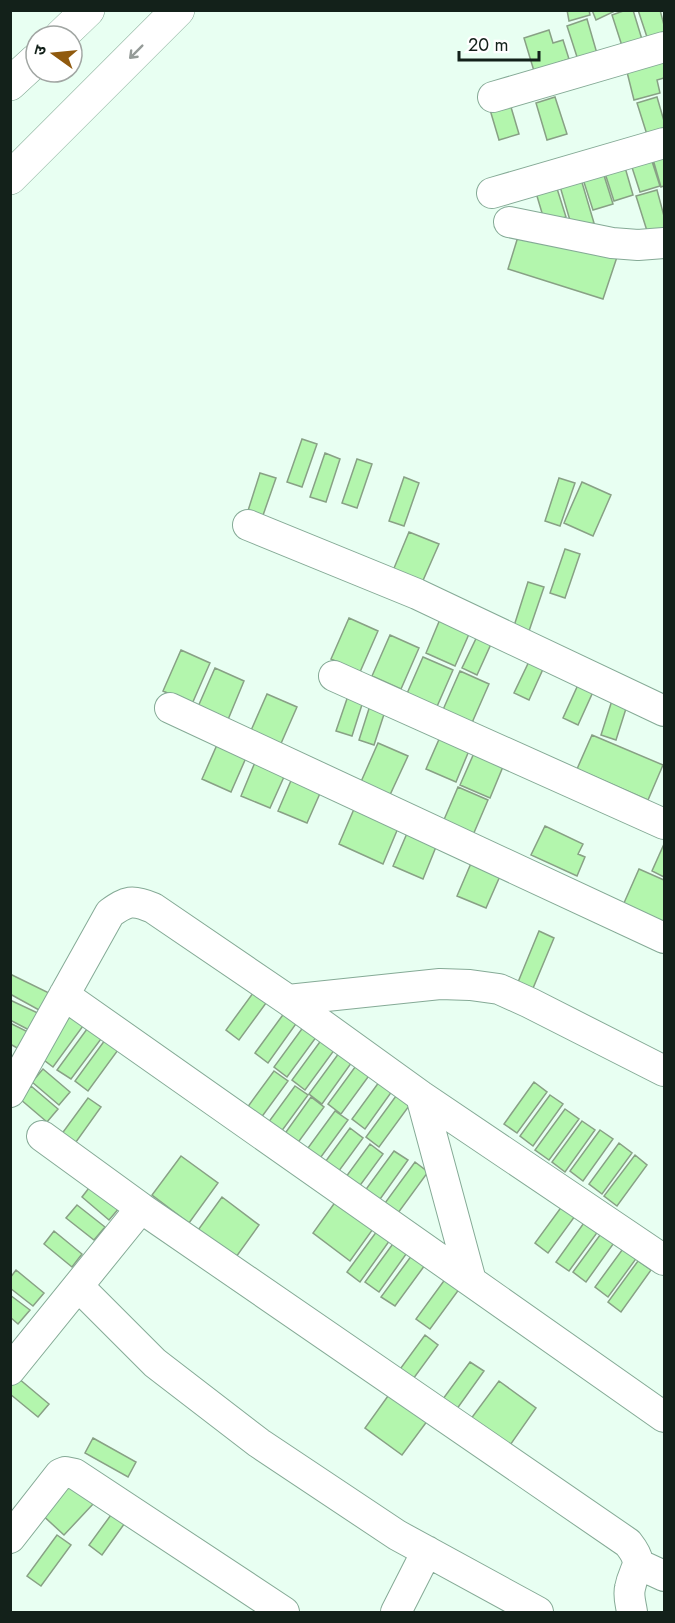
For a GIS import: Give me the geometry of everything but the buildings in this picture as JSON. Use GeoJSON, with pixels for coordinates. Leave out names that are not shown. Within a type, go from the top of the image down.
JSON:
{"type":"FeatureCollection","features":[{"type":"Feature","properties":{"kind":"highway"},"geometry":{"type":"LineString","coordinates":[[73,24],[88,10]]}},
{"type":"Feature","properties":{"kind":"highway"},"geometry":{"type":"LineString","coordinates":[[10,178],[178,10]]}},
{"type":"Feature","properties":{"kind":"highway"},"geometry":{"type":"LineString","coordinates":[[10,84],[24,71]]}},
{"type":"Feature","properties":{"kind":"street"},"geometry":{"type":"LineString","coordinates":[[493,96],[664,48]]}},
{"type":"Feature","properties":{"kind":"street"},"geometry":{"type":"LineString","coordinates":[[492,193],[664,143]]}},
{"type":"Feature","properties":{"kind":"street"},"geometry":{"type":"LineString","coordinates":[[509,222],[612,243],[638,246],[664,243]]}},
{"type":"Feature","properties":{"kind":"street"},"geometry":{"type":"LineString","coordinates":[[248,525],[417,594],[664,711]]}},
{"type":"Feature","properties":{"kind":"street"},"geometry":{"type":"LineString","coordinates":[[334,676],[664,825]]}},
{"type":"Feature","properties":{"kind":"street"},"geometry":{"type":"LineString","coordinates":[[170,708],[664,938]]}},
{"type":"Feature","properties":{"kind":"street"},"geometry":{"type":"LineString","coordinates":[[10,1092],[110,913],[124,903],[135,902],[153,908],[288,1000],[421,1096],[664,1260]]}},
{"type":"Feature","properties":{"kind":"street"},"geometry":{"type":"LineString","coordinates":[[288,1000],[440,984],[499,989],[664,1071]]}},
{"type":"Feature","properties":{"kind":"street"},"geometry":{"type":"LineString","coordinates":[[64,995],[664,1417]]}},
{"type":"Feature","properties":{"kind":"street"},"geometry":{"type":"LineString","coordinates":[[421,1096],[471,1281]]}},
{"type":"Feature","properties":{"kind":"street"},"geometry":{"type":"LineString","coordinates":[[42,1136],[141,1208],[628,1543],[652,1570],[630,1588],[632,1612]]}},
{"type":"Feature","properties":{"kind":"street"},"geometry":{"type":"LineString","coordinates":[[10,1370],[141,1208]]}},
{"type":"Feature","properties":{"kind":"street"},"geometry":{"type":"LineString","coordinates":[[78,1286],[155,1363],[259,1443],[398,1535],[538,1612]]}},
{"type":"Feature","properties":{"kind":"street"},"geometry":{"type":"LineString","coordinates":[[10,1538],[60,1474],[65,1472],[75,1474],[273,1610]]}},
{"type":"Feature","properties":{"kind":"street"},"geometry":{"type":"LineString","coordinates":[[396,1612],[427,1551]]}}]}
